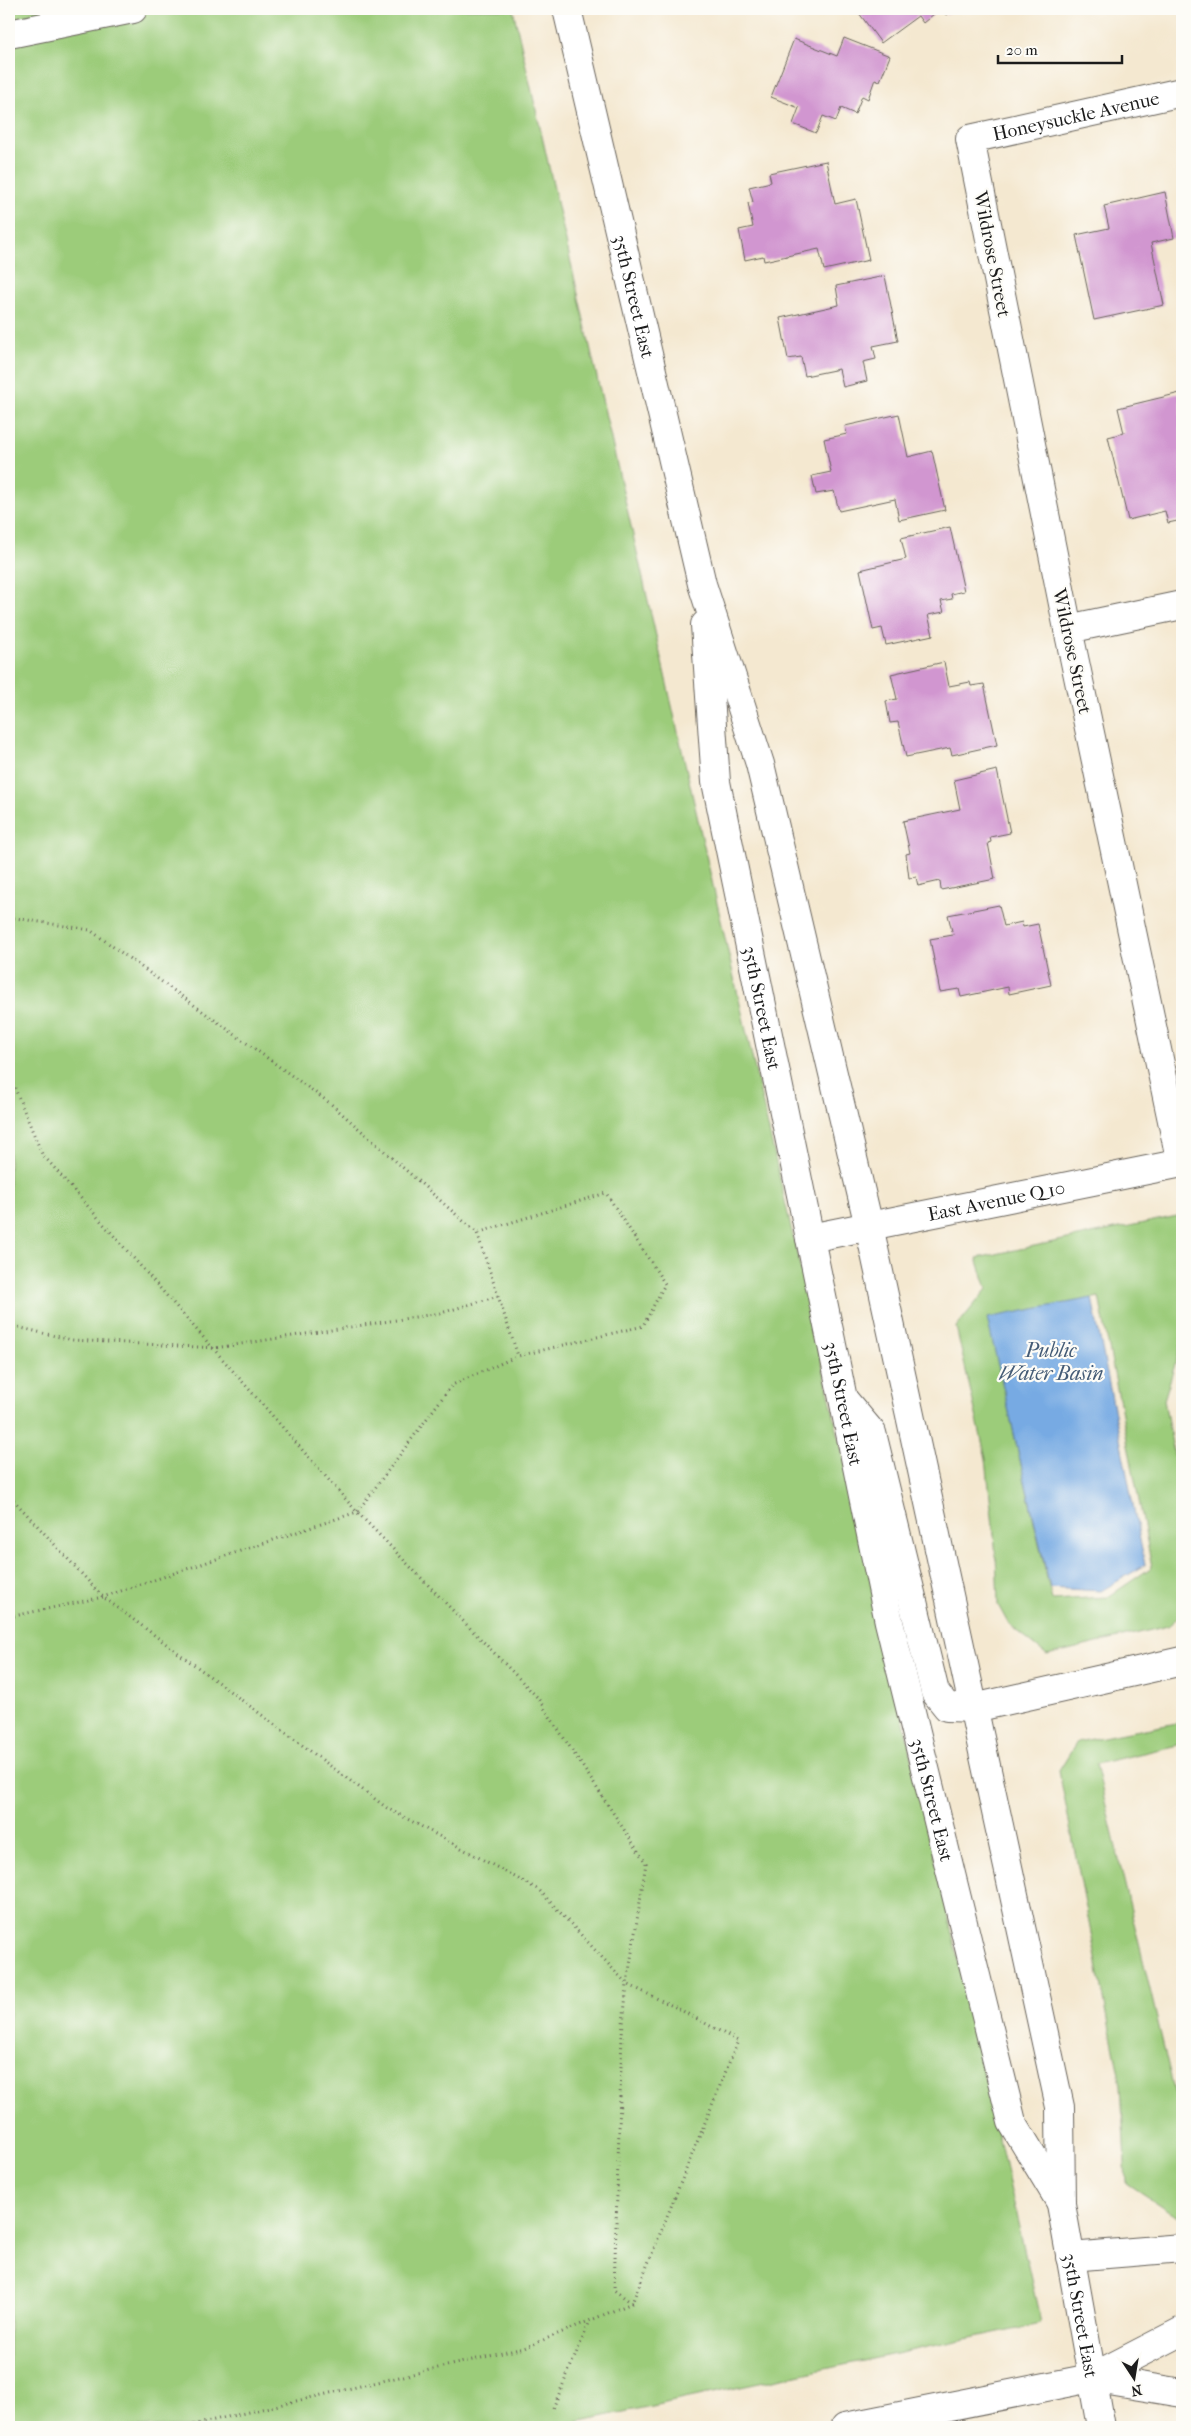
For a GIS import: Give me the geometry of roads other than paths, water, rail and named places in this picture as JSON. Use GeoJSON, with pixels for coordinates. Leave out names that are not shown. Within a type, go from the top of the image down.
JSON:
{"type":"FeatureCollection","features":[{"type":"Feature","properties":{"kind":"main road"},"geometry":{"type":"LineString","coordinates":[[9,34],[133,9]]}},
{"type":"Feature","properties":{"kind":"main road","name":"35th Street East"},"geometry":{"type":"LineString","coordinates":[[567,9],[702,584],[760,764],[869,1226],[1060,2107],[1062,2204],[1101,2427]]}},
{"type":"Feature","properties":{"kind":"main road","name":"Honeysuckle Avenue"},"geometry":{"type":"LineString","coordinates":[[970,139],[1182,92]]}},
{"type":"Feature","properties":{"kind":"main road","name":"Wildrose Street"},"geometry":{"type":"LineString","coordinates":[[970,139],[1068,628],[1182,1163]]}},
{"type":"Feature","properties":{"kind":"main road","name":"35th Street East"},"geometry":{"type":"LineString","coordinates":[[702,584],[716,782],[889,1622],[1012,2122],[1062,2204]]}},
{"type":"Feature","properties":{"kind":"main road"},"geometry":{"type":"LineString","coordinates":[[1068,628],[1182,605]]}},
{"type":"Feature","properties":{"kind":"main road","name":"East Avenue Q 10"},"geometry":{"type":"LineString","coordinates":[[810,1238],[1182,1163]]}},
{"type":"Feature","properties":{"kind":"main road"},"geometry":{"type":"LineString","coordinates":[[843,1398],[872,1433],[935,1692],[947,1707],[974,1708],[1182,1661]]}},
{"type":"Feature","properties":{"kind":"main road"},"geometry":{"type":"LineString","coordinates":[[1070,2257],[1182,2248]]}},
{"type":"Feature","properties":{"kind":"main road"},"geometry":{"type":"LineString","coordinates":[[845,2427],[1092,2378],[1182,2331]]}},
{"type":"Feature","properties":{"kind":"main road"},"geometry":{"type":"LineString","coordinates":[[1092,2378],[1182,2393]]}},
{"type":"Feature","properties":{"kind":"water","name":"Public Water Basin"},"geometry":{"type":"Polygon","coordinates":[[[1092,1298],[1145,1565],[1101,1591],[1050,1588],[987,1318],[1092,1298]]]}}]}
